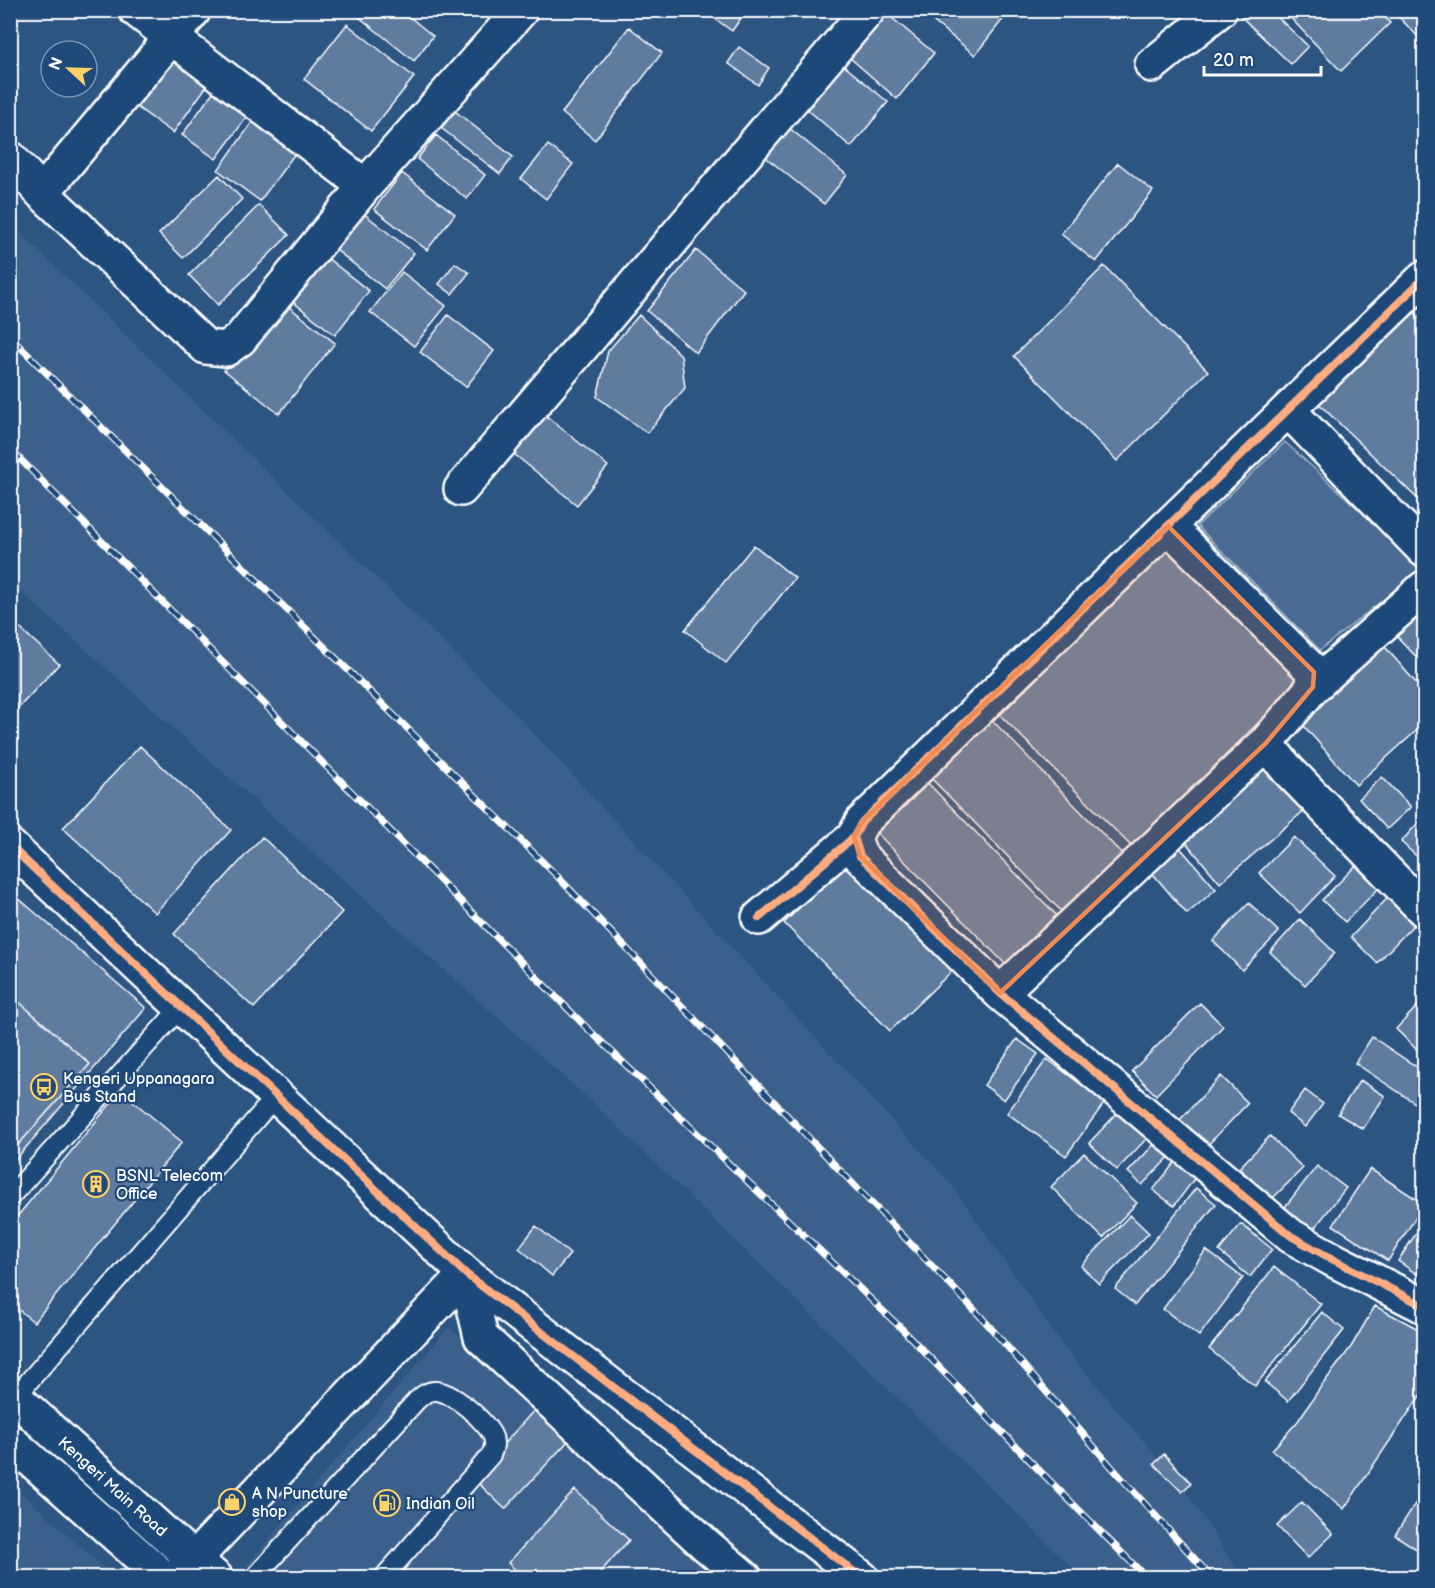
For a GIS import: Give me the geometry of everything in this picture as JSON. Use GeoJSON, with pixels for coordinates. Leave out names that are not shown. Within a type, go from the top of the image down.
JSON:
{"type":"FeatureCollection","features":[{"type":"Feature","properties":{"kind":"street"},"geometry":{"type":"LineString","coordinates":[[136,10],[365,186]]}},
{"type":"Feature","properties":{"kind":"street"},"geometry":{"type":"LineString","coordinates":[[42,193],[194,10]]}},
{"type":"Feature","properties":{"kind":"street"},"geometry":{"type":"LineString","coordinates":[[10,158],[42,193],[206,347],[226,349],[240,339],[365,186],[521,10]]}},
{"type":"Feature","properties":{"kind":"street"},"geometry":{"type":"LineString","coordinates":[[461,489],[868,10]]}},
{"type":"Feature","properties":{"kind":"street"},"geometry":{"type":"LineString","coordinates":[[1152,64],[1220,10]]}},
{"type":"Feature","properties":{"kind":"street"},"geometry":{"type":"LineString","coordinates":[[759,918],[854,837],[862,822],[1425,278]]}},
{"type":"Feature","properties":{"kind":"street"},"geometry":{"type":"LineString","coordinates":[[1288,410],[1425,550]]}},
{"type":"Feature","properties":{"kind":"street"},"geometry":{"type":"LineString","coordinates":[[1168,526],[1304,660],[1314,672],[1313,687]]}},
{"type":"Feature","properties":{"kind":"street"},"geometry":{"type":"LineString","coordinates":[[1000,993],[1266,743],[1313,687],[1425,588]]}},
{"type":"Feature","properties":{"kind":"street"},"geometry":{"type":"LineString","coordinates":[[1266,743],[1287,769],[1425,910]]}},
{"type":"Feature","properties":{"kind":"street"},"geometry":{"type":"LineString","coordinates":[[854,837],[860,856],[1000,993],[1291,1236],[1425,1306]]}},
{"type":"Feature","properties":{"kind":"street"},"geometry":{"type":"LineString","coordinates":[[10,846],[466,1274],[862,1578]]}},
{"type":"Feature","properties":{"kind":"street"},"geometry":{"type":"LineString","coordinates":[[196,1572],[466,1274]]}},
{"type":"Feature","properties":{"kind":"street"},"geometry":{"type":"LineString","coordinates":[[466,1274],[481,1337],[706,1545],[745,1578]]}},
{"type":"Feature","properties":{"kind":"street","name":"Kengeri Main Road"},"geometry":{"type":"LineString","coordinates":[[14,1395],[196,1572]]}},
{"type":"Feature","properties":{"kind":"street","name":"Kengeri Main Road"},"geometry":{"type":"LineString","coordinates":[[10,1441],[164,1578]]}},
{"type":"Feature","properties":{"kind":"lane"},"geometry":{"type":"LineString","coordinates":[[10,1197],[181,1007]]}},
{"type":"Feature","properties":{"kind":"lane"},"geometry":{"type":"LineString","coordinates":[[14,1395],[29,1381],[276,1096]]}},
{"type":"Feature","properties":{"kind":"lane"},"geometry":{"type":"LineString","coordinates":[[254,1578],[417,1400],[425,1393],[435,1390],[472,1410],[492,1434],[495,1446],[491,1455],[382,1578]]}},
{"type":"Feature","properties":{"kind":"highlighted area"},"geometry":{"type":"Polygon","coordinates":[[[1168,526],[1314,672],[1313,687],[1266,743],[1000,993],[860,856],[854,837],[862,822],[1168,526]]]}},
{"type":"Feature","properties":{"kind":"shaded area"},"geometry":{"type":"Polygon","coordinates":[[[10,223],[501,698],[951,1184],[1061,1343],[1188,1494],[1242,1577],[1082,1577],[592,1102],[11,583],[10,223]]]}},
{"type":"Feature","properties":{"kind":"shaded area"},"geometry":{"type":"Polygon","coordinates":[[[1285,442],[1423,568],[1320,650],[1197,526],[1285,442]]]}},
{"type":"Feature","properties":{"kind":"shaded area"},"geometry":{"type":"Polygon","coordinates":[[[449,1327],[720,1577],[259,1578],[246,1566],[449,1327]]]}},
{"type":"Feature","properties":{"kind":"shaded area"},"geometry":{"type":"Polygon","coordinates":[[[11,1483],[114,1577],[11,1577],[11,1483]]]}},
{"type":"Feature","properties":{"kind":"building"},"geometry":{"type":"Polygon","coordinates":[[[357,10],[401,10],[433,36],[414,61],[354,13],[357,10]]]}},
{"type":"Feature","properties":{"kind":"building"},"geometry":{"type":"Polygon","coordinates":[[[703,10],[743,10],[745,12],[732,31],[703,10]]]}},
{"type":"Feature","properties":{"kind":"building"},"geometry":{"type":"Polygon","coordinates":[[[919,10],[1010,10],[975,55],[919,10]]]}},
{"type":"Feature","properties":{"kind":"building"},"geometry":{"type":"Polygon","coordinates":[[[1238,10],[1270,10],[1308,46],[1291,64],[1236,12],[1238,10]]]}},
{"type":"Feature","properties":{"kind":"building"},"geometry":{"type":"Polygon","coordinates":[[[1283,10],[1379,10],[1390,23],[1341,71],[1283,10]]]}},
{"type":"Feature","properties":{"kind":"building"},"geometry":{"type":"Polygon","coordinates":[[[1424,10],[1424,43],[1393,11],[1424,10]]]}},
{"type":"Feature","properties":{"kind":"building"},"geometry":{"type":"Polygon","coordinates":[[[886,13],[934,53],[897,99],[849,57],[886,13]]]}},
{"type":"Feature","properties":{"kind":"building"},"geometry":{"type":"Polygon","coordinates":[[[347,24],[414,77],[371,131],[304,79],[347,24]]]}},
{"type":"Feature","properties":{"kind":"building"},"geometry":{"type":"Polygon","coordinates":[[[629,27],[662,53],[595,140],[562,113],[629,27]]]}},
{"type":"Feature","properties":{"kind":"building"},"geometry":{"type":"Polygon","coordinates":[[[739,47],[769,68],[758,85],[728,63],[739,47]]]}},
{"type":"Feature","properties":{"kind":"building"},"geometry":{"type":"Polygon","coordinates":[[[176,48],[214,76],[173,133],[134,105],[176,48]]]}},
{"type":"Feature","properties":{"kind":"building"},"geometry":{"type":"Polygon","coordinates":[[[842,64],[888,102],[851,147],[808,110],[842,64]]]}},
{"type":"Feature","properties":{"kind":"building"},"geometry":{"type":"Polygon","coordinates":[[[221,81],[255,106],[216,159],[182,135],[221,81]]]}},
{"type":"Feature","properties":{"kind":"building"},"geometry":{"type":"Polygon","coordinates":[[[455,111],[513,157],[500,174],[441,128],[455,111]]]}},
{"type":"Feature","properties":{"kind":"building"},"geometry":{"type":"Polygon","coordinates":[[[259,113],[302,144],[260,201],[218,170],[259,113]]]}},
{"type":"Feature","properties":{"kind":"building"},"geometry":{"type":"Polygon","coordinates":[[[788,127],[847,175],[824,204],[764,156],[788,127]]]}},
{"type":"Feature","properties":{"kind":"building"},"geometry":{"type":"Polygon","coordinates":[[[436,135],[485,175],[467,199],[417,159],[436,135]]]}},
{"type":"Feature","properties":{"kind":"building"},"geometry":{"type":"Polygon","coordinates":[[[548,145],[573,164],[546,199],[521,179],[548,145]]]}},
{"type":"Feature","properties":{"kind":"building"},"geometry":{"type":"Polygon","coordinates":[[[1118,163],[1153,191],[1096,262],[1061,234],[1118,163]]]}},
{"type":"Feature","properties":{"kind":"building"},"geometry":{"type":"Polygon","coordinates":[[[402,173],[455,214],[427,250],[374,209],[402,173]]]}},
{"type":"Feature","properties":{"kind":"building"},"geometry":{"type":"Polygon","coordinates":[[[219,175],[242,199],[183,258],[159,234],[219,175]]]}},
{"type":"Feature","properties":{"kind":"building"},"geometry":{"type":"Polygon","coordinates":[[[259,205],[289,235],[218,305],[189,275],[259,205]]]}},
{"type":"Feature","properties":{"kind":"building"},"geometry":{"type":"Polygon","coordinates":[[[358,209],[414,253],[385,289],[330,245],[358,209]]]}},
{"type":"Feature","properties":{"kind":"building"},"geometry":{"type":"Polygon","coordinates":[[[696,250],[744,290],[696,353],[647,311],[696,250]]]}},
{"type":"Feature","properties":{"kind":"building"},"geometry":{"type":"Polygon","coordinates":[[[322,254],[369,291],[335,335],[288,298],[322,254]]]}},
{"type":"Feature","properties":{"kind":"building"},"geometry":{"type":"Polygon","coordinates":[[[455,263],[469,273],[452,294],[439,284],[455,263]]]}},
{"type":"Feature","properties":{"kind":"building"},"geometry":{"type":"Polygon","coordinates":[[[1104,266],[1208,371],[1117,461],[1014,356],[1104,266]]]}},
{"type":"Feature","properties":{"kind":"building"},"geometry":{"type":"Polygon","coordinates":[[[402,272],[446,306],[414,346],[370,312],[402,272]]]}},
{"type":"Feature","properties":{"kind":"building"},"geometry":{"type":"Polygon","coordinates":[[[279,299],[335,343],[279,414],[224,370],[279,299]]]}},
{"type":"Feature","properties":{"kind":"building"},"geometry":{"type":"Polygon","coordinates":[[[1409,307],[1424,322],[1424,505],[1318,403],[1409,307]]]}},
{"type":"Feature","properties":{"kind":"building"},"geometry":{"type":"Polygon","coordinates":[[[448,315],[494,351],[466,387],[420,352],[448,315]]]}},
{"type":"Feature","properties":{"kind":"building"},"geometry":{"type":"Polygon","coordinates":[[[639,315],[681,355],[685,388],[647,433],[597,397],[608,351],[639,315]]]}},
{"type":"Feature","properties":{"kind":"building"},"geometry":{"type":"Polygon","coordinates":[[[540,411],[608,466],[577,505],[509,450],[540,411]]]}},
{"type":"Feature","properties":{"kind":"building"},"geometry":{"type":"Polygon","coordinates":[[[1176,539],[1309,672],[1133,848],[1000,715],[1176,539]]]}},
{"type":"Feature","properties":{"kind":"building"},"geometry":{"type":"Polygon","coordinates":[[[754,545],[795,578],[726,663],[685,630],[754,545]]]}},
{"type":"Feature","properties":{"kind":"building"},"geometry":{"type":"Polygon","coordinates":[[[1424,595],[1424,665],[1389,628],[1424,595]]]}},
{"type":"Feature","properties":{"kind":"building"},"geometry":{"type":"Polygon","coordinates":[[[10,619],[59,664],[10,717],[10,619]]]}},
{"type":"Feature","properties":{"kind":"building"},"geometry":{"type":"Polygon","coordinates":[[[1379,640],[1424,692],[1424,724],[1356,785],[1295,716],[1379,640]]]}},
{"type":"Feature","properties":{"kind":"building"},"geometry":{"type":"Polygon","coordinates":[[[991,719],[1124,856],[1064,914],[931,778],[991,719]]]}},
{"type":"Feature","properties":{"kind":"building"},"geometry":{"type":"Polygon","coordinates":[[[140,746],[231,830],[155,913],[63,828],[140,746]]]}},
{"type":"Feature","properties":{"kind":"building"},"geometry":{"type":"Polygon","coordinates":[[[1263,759],[1306,809],[1220,883],[1178,833],[1263,759]]]}},
{"type":"Feature","properties":{"kind":"building"},"geometry":{"type":"Polygon","coordinates":[[[1382,777],[1411,807],[1387,829],[1359,799],[1382,777]]]}},
{"type":"Feature","properties":{"kind":"building"},"geometry":{"type":"Polygon","coordinates":[[[924,779],[1064,923],[1014,973],[873,829],[924,779]]]}},
{"type":"Feature","properties":{"kind":"building"},"geometry":{"type":"Polygon","coordinates":[[[1424,816],[1424,863],[1401,842],[1424,816]]]}},
{"type":"Feature","properties":{"kind":"building"},"geometry":{"type":"Polygon","coordinates":[[[262,837],[342,912],[254,1008],[174,934],[262,837]]]}},
{"type":"Feature","properties":{"kind":"building"},"geometry":{"type":"Polygon","coordinates":[[[1294,837],[1335,876],[1300,913],[1259,873],[1294,837]]]}},
{"type":"Feature","properties":{"kind":"building"},"geometry":{"type":"Polygon","coordinates":[[[1176,843],[1216,889],[1187,914],[1148,868],[1176,843]]]}},
{"type":"Feature","properties":{"kind":"building"},"geometry":{"type":"Polygon","coordinates":[[[850,858],[956,967],[890,1031],[784,923],[850,858]]]}},
{"type":"Feature","properties":{"kind":"building"},"geometry":{"type":"Polygon","coordinates":[[[1363,858],[1386,881],[1345,922],[1322,900],[1363,858]]]}},
{"type":"Feature","properties":{"kind":"building"},"geometry":{"type":"Polygon","coordinates":[[[1395,890],[1422,916],[1377,963],[1351,937],[1395,890]]]}},
{"type":"Feature","properties":{"kind":"building","name":"Kengeri Uppanagara Bus Stand"},"geometry":{"type":"Polygon","coordinates":[[[10,891],[146,1008],[10,1166],[10,891]]]}},
{"type":"Feature","properties":{"kind":"building"},"geometry":{"type":"Polygon","coordinates":[[[1249,903],[1279,932],[1242,970],[1213,941],[1249,903]]]}},
{"type":"Feature","properties":{"kind":"building"},"geometry":{"type":"Polygon","coordinates":[[[1300,919],[1335,953],[1305,985],[1270,952],[1300,919]]]}},
{"type":"Feature","properties":{"kind":"building"},"geometry":{"type":"Polygon","coordinates":[[[10,994],[90,1064],[10,1154],[10,994]]]}},
{"type":"Feature","properties":{"kind":"building"},"geometry":{"type":"Polygon","coordinates":[[[1424,999],[1424,1057],[1396,1029],[1424,999]]]}},
{"type":"Feature","properties":{"kind":"building"},"geometry":{"type":"Polygon","coordinates":[[[1200,1003],[1223,1026],[1156,1095],[1132,1071],[1200,1003]]]}},
{"type":"Feature","properties":{"kind":"building"},"geometry":{"type":"Polygon","coordinates":[[[1372,1037],[1424,1072],[1424,1102],[1421,1107],[1355,1063],[1372,1037]]]}},
{"type":"Feature","properties":{"kind":"building"},"geometry":{"type":"Polygon","coordinates":[[[1017,1039],[1038,1054],[1004,1100],[984,1085],[1017,1039]]]}},
{"type":"Feature","properties":{"kind":"building"},"geometry":{"type":"Polygon","coordinates":[[[1047,1059],[1105,1102],[1066,1156],[1007,1113],[1047,1059]]]}},
{"type":"Feature","properties":{"kind":"building"},"geometry":{"type":"Polygon","coordinates":[[[1221,1076],[1248,1103],[1203,1150],[1176,1124],[1221,1076]]]}},
{"type":"Feature","properties":{"kind":"building"},"geometry":{"type":"Polygon","coordinates":[[[1360,1080],[1385,1096],[1363,1129],[1338,1114],[1360,1080]]]}},
{"type":"Feature","properties":{"kind":"building"},"geometry":{"type":"Polygon","coordinates":[[[1305,1090],[1323,1104],[1305,1127],[1288,1113],[1305,1090]]]}},
{"type":"Feature","properties":{"kind":"building","name":"BSNL Telecom Office"},"geometry":{"type":"Polygon","coordinates":[[[121,1091],[182,1142],[34,1322],[10,1303],[10,1225],[121,1091]]]}},
{"type":"Feature","properties":{"kind":"building"},"geometry":{"type":"Polygon","coordinates":[[[1122,1108],[1150,1135],[1117,1170],[1089,1143],[1122,1108]]]}},
{"type":"Feature","properties":{"kind":"building"},"geometry":{"type":"Polygon","coordinates":[[[1270,1136],[1303,1168],[1272,1199],[1239,1168],[1270,1136]]]}},
{"type":"Feature","properties":{"kind":"building"},"geometry":{"type":"Polygon","coordinates":[[[1160,1138],[1174,1152],[1142,1185],[1128,1172],[1160,1138]]]}},
{"type":"Feature","properties":{"kind":"building"},"geometry":{"type":"Polygon","coordinates":[[[1084,1153],[1137,1203],[1103,1238],[1051,1187],[1084,1153]]]}},
{"type":"Feature","properties":{"kind":"building"},"geometry":{"type":"Polygon","coordinates":[[[1175,1162],[1195,1178],[1174,1206],[1153,1190],[1175,1162]]]}},
{"type":"Feature","properties":{"kind":"building"},"geometry":{"type":"Polygon","coordinates":[[[1317,1166],[1346,1188],[1313,1230],[1284,1208],[1317,1166]]]}},
{"type":"Feature","properties":{"kind":"building"},"geometry":{"type":"Polygon","coordinates":[[[1370,1169],[1424,1204],[1388,1261],[1333,1225],[1370,1169]]]}},
{"type":"Feature","properties":{"kind":"building"},"geometry":{"type":"Polygon","coordinates":[[[1196,1188],[1216,1204],[1135,1305],[1115,1289],[1196,1188]]]}},
{"type":"Feature","properties":{"kind":"building"},"geometry":{"type":"Polygon","coordinates":[[[1130,1215],[1149,1233],[1099,1284],[1081,1266],[1130,1215]]]}},
{"type":"Feature","properties":{"kind":"building"},"geometry":{"type":"Polygon","coordinates":[[[1424,1221],[1424,1279],[1398,1261],[1424,1221]]]}},
{"type":"Feature","properties":{"kind":"building"},"geometry":{"type":"Polygon","coordinates":[[[1241,1224],[1272,1249],[1250,1277],[1219,1251],[1241,1224]]]}},
{"type":"Feature","properties":{"kind":"building"},"geometry":{"type":"Polygon","coordinates":[[[536,1226],[570,1254],[552,1276],[519,1248],[536,1226]]]}},
{"type":"Feature","properties":{"kind":"building"},"geometry":{"type":"Polygon","coordinates":[[[1206,1250],[1243,1278],[1199,1336],[1163,1309],[1206,1250]]]}},
{"type":"Feature","properties":{"kind":"building"},"geometry":{"type":"Polygon","coordinates":[[[1274,1267],[1321,1304],[1255,1386],[1209,1349],[1274,1267]]]}},
{"type":"Feature","properties":{"kind":"building"},"geometry":{"type":"Polygon","coordinates":[[[1375,1306],[1424,1332],[1424,1390],[1344,1509],[1272,1450],[1298,1421],[1351,1347],[1375,1306]]]}},
{"type":"Feature","properties":{"kind":"building"},"geometry":{"type":"Polygon","coordinates":[[[1322,1312],[1344,1330],[1288,1401],[1265,1382],[1322,1312]]]}},
{"type":"Feature","properties":{"kind":"building"},"geometry":{"type":"Polygon","coordinates":[[[536,1408],[570,1439],[505,1509],[473,1478],[536,1408]]]}},
{"type":"Feature","properties":{"kind":"building"},"geometry":{"type":"Polygon","coordinates":[[[1164,1454],[1191,1483],[1182,1492],[1154,1464],[1164,1454]]]}},
{"type":"Feature","properties":{"kind":"building"},"geometry":{"type":"Polygon","coordinates":[[[575,1490],[629,1540],[595,1578],[524,1578],[508,1563],[575,1490]]]}},
{"type":"Feature","properties":{"kind":"building"},"geometry":{"type":"Polygon","coordinates":[[[1424,1490],[1424,1554],[1395,1535],[1424,1490]]]}},
{"type":"Feature","properties":{"kind":"building"},"geometry":{"type":"Polygon","coordinates":[[[1302,1502],[1333,1534],[1308,1558],[1277,1526],[1302,1502]]]}},
{"type":"Feature","properties":{"kind":"railway"},"geometry":{"type":"LineString","coordinates":[[10,337],[555,874],[983,1319],[1212,1578]]}},
{"type":"Feature","properties":{"kind":"railway"},"geometry":{"type":"LineString","coordinates":[[10,449],[584,1025],[903,1330],[1147,1578]]}},
{"type":"Feature","properties":{"kind":"cycle path"},"geometry":{"type":"LineString","coordinates":[[759,918],[854,837],[862,822],[1424,278]]}},
{"type":"Feature","properties":{"kind":"cycle path"},"geometry":{"type":"LineString","coordinates":[[854,837],[860,856],[1000,993],[1291,1236],[1424,1306]]}},
{"type":"Feature","properties":{"kind":"cycle path"},"geometry":{"type":"LineString","coordinates":[[10,846],[466,1274],[862,1578]]}},
{"type":"Feature","properties":{"kind":"place","name":"Kengeri Uppanagara Bus Stand"},"geometry":{"type":"Point","coordinates":[44,1087]}},
{"type":"Feature","properties":{"kind":"place","name":"BSNL Telecom Office"},"geometry":{"type":"Point","coordinates":[96,1184]}},
{"type":"Feature","properties":{"kind":"place","name":"A N Puncture shop"},"geometry":{"type":"Point","coordinates":[232,1502]}},
{"type":"Feature","properties":{"kind":"place","name":"Indian Oil"},"geometry":{"type":"Point","coordinates":[387,1503]}}]}
